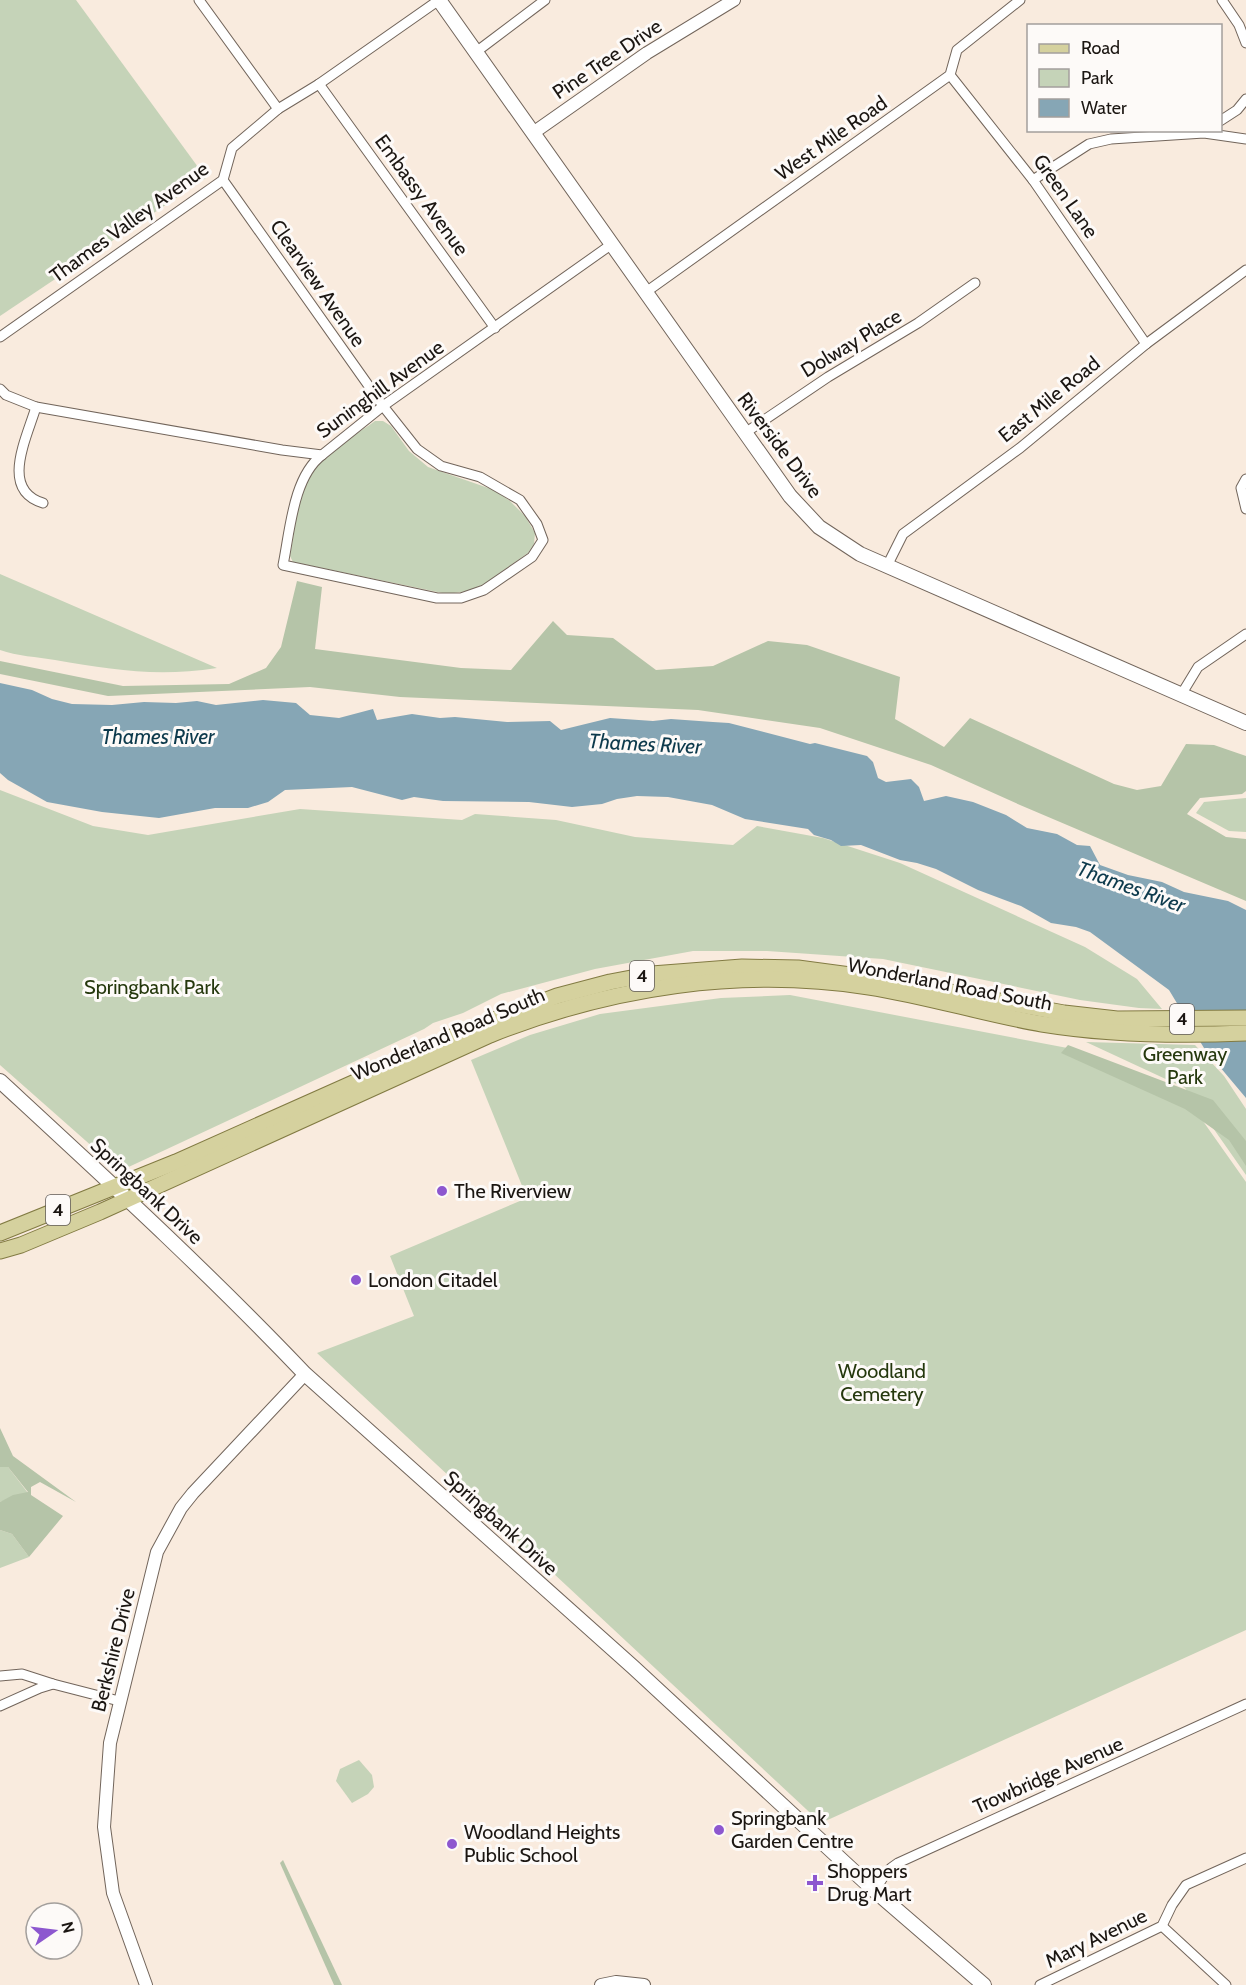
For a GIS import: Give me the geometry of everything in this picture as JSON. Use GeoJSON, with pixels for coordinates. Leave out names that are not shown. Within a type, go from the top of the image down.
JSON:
{"type":"FeatureCollection","features":[{"type":"Feature","properties":{"kind":"main road","name":"Riverside Drive"},"geometry":{"type":"LineString","coordinates":[[439,0],[790,496],[819,527],[860,554],[1246,723]]}},
{"type":"Feature","properties":{"kind":"main road","name":"Wonderland Road South"},"geometry":{"type":"LineString","coordinates":[[0,1233],[116,1187],[392,1066],[462,1032],[557,996],[610,982],[652,975],[742,967],[822,970],[1064,1013],[1117,1026]]}},
{"type":"Feature","properties":{"kind":"main road","name":"Wonderland Road South"},"geometry":{"type":"LineString","coordinates":[[0,1251],[21,1245],[129,1199],[490,1035],[556,1011],[638,990],[707,982],[817,981],[869,987],[1040,1023],[1117,1026]]}},
{"type":"Feature","properties":{"kind":"main road","name":"4"},"geometry":{"type":"LineString","coordinates":[[1117,1026],[1246,1018]]}},
{"type":"Feature","properties":{"kind":"main road"},"geometry":{"type":"LineString","coordinates":[[1117,1026],[1161,1035],[1246,1034]]}},
{"type":"Feature","properties":{"kind":"main road","name":"Springbank Drive"},"geometry":{"type":"LineString","coordinates":[[0,1081],[129,1199],[256,1322],[305,1374],[640,1674],[875,1891],[984,1985]]}},
{"type":"Feature","properties":{"kind":"street"},"geometry":{"type":"LineString","coordinates":[[199,0],[278,109]]}},
{"type":"Feature","properties":{"kind":"street","name":"Thames Valley Avenue"},"geometry":{"type":"LineString","coordinates":[[0,338],[223,180],[232,148],[278,109],[319,84],[439,0]]}},
{"type":"Feature","properties":{"kind":"street"},"geometry":{"type":"LineString","coordinates":[[476,52],[545,0]]}},
{"type":"Feature","properties":{"kind":"street","name":"Pine Tree Drive"},"geometry":{"type":"LineString","coordinates":[[533,133],[647,53],[734,0]]}},
{"type":"Feature","properties":{"kind":"street"},"geometry":{"type":"LineString","coordinates":[[950,75],[957,50],[1020,0]]}},
{"type":"Feature","properties":{"kind":"street"},"geometry":{"type":"LineString","coordinates":[[1222,0],[1239,25],[1246,43]]}},
{"type":"Feature","properties":{"kind":"street","name":"Green Lane"},"geometry":{"type":"LineString","coordinates":[[950,75],[1033,180],[1146,344]]}},
{"type":"Feature","properties":{"kind":"street","name":"West Mile Road"},"geometry":{"type":"LineString","coordinates":[[646,292],[950,75]]}},
{"type":"Feature","properties":{"kind":"street","name":"Embassy Avenue"},"geometry":{"type":"LineString","coordinates":[[319,84],[495,328]]}},
{"type":"Feature","properties":{"kind":"street"},"geometry":{"type":"LineString","coordinates":[[1222,120],[1237,110],[1246,99]]}},
{"type":"Feature","properties":{"kind":"street"},"geometry":{"type":"LineString","coordinates":[[1033,180],[1089,144],[1111,139],[1205,132],[1246,139]]}},
{"type":"Feature","properties":{"kind":"street","name":"Clearview Avenue"},"geometry":{"type":"LineString","coordinates":[[223,180],[383,406],[417,449],[441,466],[480,477],[520,500],[537,524],[543,540],[532,557],[484,590],[461,598],[437,598],[283,565],[299,488],[306,471],[322,455]]}},
{"type":"Feature","properties":{"kind":"street","name":"Suninghill Avenue"},"geometry":{"type":"LineString","coordinates":[[0,390],[6,395],[36,407],[322,455],[383,406],[612,244]]}},
{"type":"Feature","properties":{"kind":"street","name":"East Mile Road"},"geometry":{"type":"LineString","coordinates":[[887,566],[903,534],[1020,448],[1146,344],[1246,270]]}},
{"type":"Feature","properties":{"kind":"street","name":"Dolway Place"},"geometry":{"type":"LineString","coordinates":[[745,432],[828,377],[918,323],[975,283]]}},
{"type":"Feature","properties":{"kind":"street"},"geometry":{"type":"LineString","coordinates":[[36,407],[31,423],[17,450],[12,472],[14,484],[30,500],[43,503]]}},
{"type":"Feature","properties":{"kind":"street"},"geometry":{"type":"LineString","coordinates":[[1246,479],[1241,488],[1246,509]]}},
{"type":"Feature","properties":{"kind":"street"},"geometry":{"type":"LineString","coordinates":[[1181,695],[1198,667],[1246,634]]}},
{"type":"Feature","properties":{"kind":"street","name":"Berkshire Drive"},"geometry":{"type":"LineString","coordinates":[[146,1985],[113,1893],[104,1827],[110,1743],[157,1552],[181,1508],[305,1374]]}},
{"type":"Feature","properties":{"kind":"street"},"geometry":{"type":"LineString","coordinates":[[0,1676],[22,1674],[119,1701]]}},
{"type":"Feature","properties":{"kind":"street"},"geometry":{"type":"LineString","coordinates":[[0,1706],[53,1684]]}},
{"type":"Feature","properties":{"kind":"street","name":"Trowbridge Avenue"},"geometry":{"type":"LineString","coordinates":[[875,1891],[884,1874],[898,1863],[1246,1704]]}},
{"type":"Feature","properties":{"kind":"street","name":"Mary Avenue"},"geometry":{"type":"LineString","coordinates":[[1040,1985],[1162,1926],[1172,1905],[1186,1885],[1246,1858]]}},
{"type":"Feature","properties":{"kind":"street"},"geometry":{"type":"LineString","coordinates":[[1162,1926],[1226,1985]]}},
{"type":"Feature","properties":{"kind":"street"},"geometry":{"type":"LineString","coordinates":[[601,1985],[616,1982],[644,1985]]}},
{"type":"Feature","properties":{"kind":"green space"},"geometry":{"type":"Polygon","coordinates":[[[0,0],[76,0],[206,178],[0,316],[0,0]]]}},
{"type":"Feature","properties":{"kind":"green space"},"geometry":{"type":"Polygon","coordinates":[[[375,421],[383,421],[391,426],[409,451],[428,467],[494,490],[510,501],[525,516],[535,533],[534,544],[528,553],[484,584],[468,591],[447,594],[293,562],[290,556],[299,507],[312,472],[332,452],[375,421]]]}},
{"type":"Feature","properties":{"kind":"green space"},"geometry":{"type":"Polygon","coordinates":[[[0,574],[217,668],[175,672],[135,671],[96,667],[0,650],[0,574]]]}},
{"type":"Feature","properties":{"kind":"green space"},"geometry":{"type":"Polygon","coordinates":[[[297,581],[322,587],[315,649],[461,668],[511,670],[553,621],[567,635],[613,638],[656,670],[713,666],[768,641],[807,645],[900,677],[895,719],[944,747],[970,718],[1114,784],[1137,790],[1161,786],[1186,744],[1214,745],[1246,756],[1246,791],[1242,794],[1200,798],[1187,814],[1226,837],[1246,839],[1246,901],[931,765],[820,728],[698,710],[400,697],[310,687],[108,696],[0,674],[0,661],[123,686],[229,684],[266,668],[281,647],[297,581]]]}},
{"type":"Feature","properties":{"kind":"green space","name":"Springbank Park"},"geometry":{"type":"Polygon","coordinates":[[[0,790],[93,826],[148,835],[300,809],[462,820],[475,814],[556,820],[635,837],[733,845],[757,826],[823,838],[900,863],[1085,947],[1137,979],[1162,1009],[1080,1000],[883,959],[767,951],[693,951],[595,969],[501,994],[463,1013],[433,1023],[120,1171],[0,1065],[0,790]]]}},
{"type":"Feature","properties":{"kind":"green space"},"geometry":{"type":"Polygon","coordinates":[[[1246,798],[1246,832],[1229,831],[1196,813],[1204,802],[1246,798]]]}},
{"type":"Feature","properties":{"kind":"green space","name":"Woodland Cemetery"},"geometry":{"type":"Polygon","coordinates":[[[790,995],[1078,1050],[1181,1090],[1246,1182],[1246,1630],[821,1823],[317,1353],[414,1316],[390,1256],[527,1198],[471,1060],[530,1035],[600,1014],[721,998],[790,995]]]}},
{"type":"Feature","properties":{"kind":"green space","name":"Greenway Park"},"geometry":{"type":"Polygon","coordinates":[[[1086,1042],[1195,1045],[1224,1076],[1246,1109],[1246,1175],[1185,1088],[1086,1042]]]}},
{"type":"Feature","properties":{"kind":"green space"},"geometry":{"type":"Polygon","coordinates":[[[1068,1045],[1213,1100],[1246,1141],[1246,1166],[1229,1140],[1185,1109],[1061,1053],[1068,1045]]]}},
{"type":"Feature","properties":{"kind":"green space"},"geometry":{"type":"Polygon","coordinates":[[[0,1428],[13,1456],[76,1502],[40,1482],[31,1487],[31,1495],[63,1516],[29,1557],[12,1534],[0,1530],[0,1502],[13,1495],[28,1492],[8,1467],[0,1467],[0,1428]]]}},
{"type":"Feature","properties":{"kind":"green space"},"geometry":{"type":"Polygon","coordinates":[[[0,1467],[8,1467],[28,1493],[0,1502],[0,1467]]]}},
{"type":"Feature","properties":{"kind":"green space"},"geometry":{"type":"Polygon","coordinates":[[[0,1530],[12,1534],[29,1557],[0,1568],[0,1530]]]}},
{"type":"Feature","properties":{"kind":"green space"},"geometry":{"type":"Polygon","coordinates":[[[359,1760],[372,1775],[374,1787],[368,1794],[352,1803],[336,1781],[340,1769],[359,1760]]]}},
{"type":"Feature","properties":{"kind":"green space"},"geometry":{"type":"Polygon","coordinates":[[[283,1860],[342,1985],[334,1985],[280,1863],[283,1860]]]}},
{"type":"Feature","properties":{"kind":"water","name":"Thames River"},"geometry":{"type":"Polygon","coordinates":[[[0,683],[32,690],[52,699],[72,704],[112,705],[197,701],[216,705],[263,700],[296,703],[310,715],[339,718],[373,709],[377,720],[412,714],[507,722],[550,721],[561,730],[610,718],[729,723],[867,756],[873,762],[878,778],[886,782],[911,779],[919,787],[924,801],[946,796],[973,802],[1006,815],[1027,828],[1057,834],[1077,845],[1090,846],[1100,865],[1128,875],[1162,882],[1184,892],[1228,901],[1246,910],[1246,1098],[1204,1048],[1169,990],[1090,932],[1051,923],[1021,906],[978,890],[936,869],[900,860],[861,845],[841,846],[814,835],[808,829],[745,819],[712,805],[668,797],[637,796],[602,804],[572,807],[529,802],[443,801],[414,797],[402,800],[352,787],[285,790],[268,802],[248,808],[215,808],[159,818],[102,812],[47,802],[0,773],[0,683]]]}},
{"type":"Feature","properties":{"kind":"place","name":"The Riverview"},"geometry":{"type":"Point","coordinates":[442,1191]}},
{"type":"Feature","properties":{"kind":"place","name":"London Citadel"},"geometry":{"type":"Point","coordinates":[356,1280]}},
{"type":"Feature","properties":{"kind":"place","name":"Springbank Garden Centre"},"geometry":{"type":"Point","coordinates":[719,1830]}},
{"type":"Feature","properties":{"kind":"place","name":"Woodland Heights Public School"},"geometry":{"type":"Point","coordinates":[452,1844]}},
{"type":"Feature","properties":{"kind":"place","name":"Shoppers Drug Mart"},"geometry":{"type":"Point","coordinates":[815,1883]}}]}
